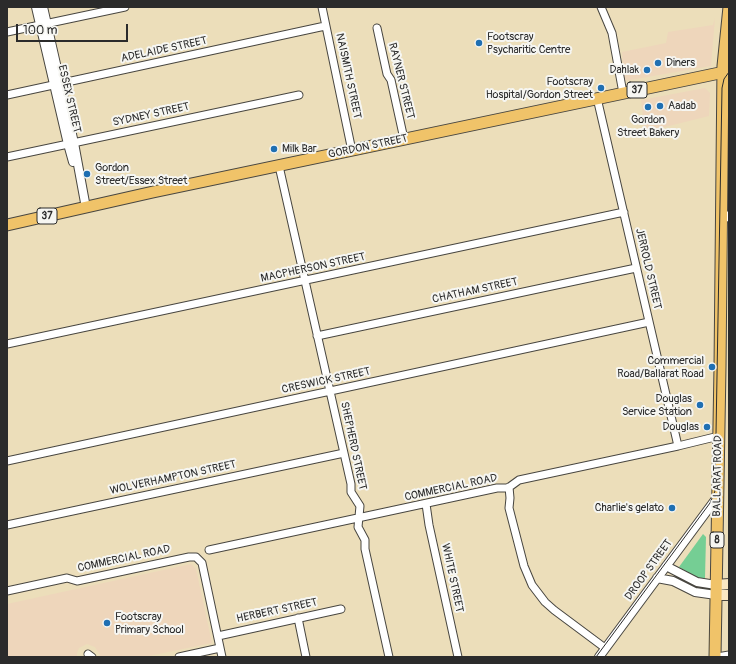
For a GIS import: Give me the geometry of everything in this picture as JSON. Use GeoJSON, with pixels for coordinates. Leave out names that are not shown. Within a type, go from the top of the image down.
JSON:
{"type":"FeatureCollection","features":[{"type":"Feature","properties":{"kind":"main road","name":"BALLARAT ROAD"},"geometry":{"type":"LineString","coordinates":[[716,657],[719,436],[725,228],[722,208],[722,110],[726,72],[729,7]]}},
{"type":"Feature","properties":{"kind":"main road","name":"GORDON STREET"},"geometry":{"type":"LineString","coordinates":[[7,225],[153,192],[352,151],[624,92],[726,72]]}},
{"type":"Feature","properties":{"kind":"main road"},"geometry":{"type":"LineString","coordinates":[[722,110],[729,98]]}},
{"type":"Feature","properties":{"kind":"main road"},"geometry":{"type":"LineString","coordinates":[[716,590],[729,584]]}},
{"type":"Feature","properties":{"kind":"main road"},"geometry":{"type":"LineString","coordinates":[[716,590],[729,595]]}},
{"type":"Feature","properties":{"kind":"street","name":"ESSEX STREET"},"geometry":{"type":"LineString","coordinates":[[36,7],[44,25]]}},
{"type":"Feature","properties":{"kind":"street","name":"ESSEX STREET"},"geometry":{"type":"LineString","coordinates":[[43,7],[44,25],[86,208]]}},
{"type":"Feature","properties":{"kind":"street"},"geometry":{"type":"LineString","coordinates":[[7,32],[125,7]]}},
{"type":"Feature","properties":{"kind":"street","name":"NAISMITH STREET"},"geometry":{"type":"LineString","coordinates":[[322,7],[352,151]]}},
{"type":"Feature","properties":{"kind":"street"},"geometry":{"type":"LineString","coordinates":[[601,7],[612,33],[624,92]]}},
{"type":"Feature","properties":{"kind":"street","name":"ADELAIDE STREET"},"geometry":{"type":"LineString","coordinates":[[7,95],[325,26]]}},
{"type":"Feature","properties":{"kind":"street","name":"RAYNER STREET"},"geometry":{"type":"LineString","coordinates":[[377,28],[387,74],[391,80],[404,139]]}},
{"type":"Feature","properties":{"kind":"street","name":"SYDNEY STREET"},"geometry":{"type":"LineString","coordinates":[[7,158],[299,95]]}},
{"type":"Feature","properties":{"kind":"street","name":"JERROLD STREET"},"geometry":{"type":"LineString","coordinates":[[597,98],[678,446]]}},
{"type":"Feature","properties":{"kind":"street","name":"SHEPHERD STREET"},"geometry":{"type":"LineString","coordinates":[[279,166],[351,484],[351,493],[360,506],[358,527],[365,540],[365,549],[389,657]]}},
{"type":"Feature","properties":{"kind":"street"},"geometry":{"type":"LineString","coordinates":[[722,208],[724,213],[729,218]]}},
{"type":"Feature","properties":{"kind":"street","name":"MACPHERSON STREET"},"geometry":{"type":"LineString","coordinates":[[7,344],[624,212]]}},
{"type":"Feature","properties":{"kind":"street","name":"CHATHAM STREET"},"geometry":{"type":"LineString","coordinates":[[318,336],[636,268]]}},
{"type":"Feature","properties":{"kind":"street","name":"CRESWICK STREET"},"geometry":{"type":"LineString","coordinates":[[7,461],[649,322]]}},
{"type":"Feature","properties":{"kind":"street","name":"COMMERCIAL ROAD"},"geometry":{"type":"LineString","coordinates":[[209,550],[499,487],[509,487],[519,480],[719,436]]}},
{"type":"Feature","properties":{"kind":"street","name":"WOLVERHAMPTON STREET"},"geometry":{"type":"LineString","coordinates":[[7,525],[344,453]]}},
{"type":"Feature","properties":{"kind":"street"},"geometry":{"type":"LineString","coordinates":[[509,487],[509,508],[524,566],[532,585],[545,602],[554,610],[605,648]]}},
{"type":"Feature","properties":{"kind":"street","name":"DROOP STREET"},"geometry":{"type":"LineString","coordinates":[[599,657],[718,496]]}},
{"type":"Feature","properties":{"kind":"street","name":"WHITE STREET"},"geometry":{"type":"LineString","coordinates":[[426,504],[429,525],[458,657]]}},
{"type":"Feature","properties":{"kind":"street","name":"COMMERCIAL ROAD"},"geometry":{"type":"LineString","coordinates":[[7,591],[66,578],[77,581],[190,557],[198,558],[201,562],[218,636]]}},
{"type":"Feature","properties":{"kind":"street"},"geometry":{"type":"LineString","coordinates":[[666,566],[716,590]]}},
{"type":"Feature","properties":{"kind":"street"},"geometry":{"type":"LineString","coordinates":[[657,578],[673,581],[695,592],[716,590]]}},
{"type":"Feature","properties":{"kind":"street","name":"HERBERT STREET"},"geometry":{"type":"LineString","coordinates":[[218,636],[341,609]]}},
{"type":"Feature","properties":{"kind":"street"},"geometry":{"type":"LineString","coordinates":[[298,618],[306,657]]}},
{"type":"Feature","properties":{"kind":"street"},"geometry":{"type":"LineString","coordinates":[[218,636],[222,657]]}},
{"type":"Feature","properties":{"kind":"street"},"geometry":{"type":"LineString","coordinates":[[179,657],[220,648]]}},
{"type":"Feature","properties":{"kind":"street"},"geometry":{"type":"LineString","coordinates":[[716,657],[729,655]]}},
{"type":"Feature","properties":{"kind":"shaded area"},"geometry":{"type":"Polygon","coordinates":[[[715,18],[711,66],[624,81],[622,52],[666,43],[668,32],[713,25],[715,18]]]}},
{"type":"Feature","properties":{"kind":"shaded area"},"geometry":{"type":"Polygon","coordinates":[[[705,88],[710,93],[709,116],[645,132],[641,100],[705,88]]]}},
{"type":"Feature","properties":{"kind":"shaded area","name":"Footscray Primary School"},"geometry":{"type":"Polygon","coordinates":[[[191,564],[196,569],[212,643],[144,657],[101,657],[95,647],[87,644],[79,648],[77,657],[7,657],[7,604],[191,564]]]}},
{"type":"Feature","properties":{"kind":"green space"},"geometry":{"type":"Polygon","coordinates":[[[703,534],[706,537],[705,578],[697,578],[679,567],[703,534]]]}},
{"type":"Feature","properties":{"kind":"tram line"},"geometry":{"type":"LineString","coordinates":[[596,657],[710,503],[715,491],[722,88],[724,79],[729,72]]}},
{"type":"Feature","properties":{"kind":"place","name":"Footscray Psycharitic Centre"},"geometry":{"type":"Point","coordinates":[479,43]}},
{"type":"Feature","properties":{"kind":"place","name":"Diners"},"geometry":{"type":"Point","coordinates":[658,63]}},
{"type":"Feature","properties":{"kind":"place","name":"Dahlak"},"geometry":{"type":"Point","coordinates":[647,70]}},
{"type":"Feature","properties":{"kind":"place","name":"Footscray Hospital/Gordon Street"},"geometry":{"type":"Point","coordinates":[601,88]}},
{"type":"Feature","properties":{"kind":"place","name":"Aadab"},"geometry":{"type":"Point","coordinates":[660,106]}},
{"type":"Feature","properties":{"kind":"place","name":"Gordon Street Bakery"},"geometry":{"type":"Point","coordinates":[648,107]}},
{"type":"Feature","properties":{"kind":"place","name":"Milk Bar"},"geometry":{"type":"Point","coordinates":[274,149]}},
{"type":"Feature","properties":{"kind":"place","name":"Gordon Street/Essex Street"},"geometry":{"type":"Point","coordinates":[87,174]}},
{"type":"Feature","properties":{"kind":"place","name":"Commercial Road/Ballarat Road"},"geometry":{"type":"Point","coordinates":[712,367]}},
{"type":"Feature","properties":{"kind":"place","name":"Douglas Service Station"},"geometry":{"type":"Point","coordinates":[700,405]}},
{"type":"Feature","properties":{"kind":"place","name":"Douglas"},"geometry":{"type":"Point","coordinates":[707,427]}},
{"type":"Feature","properties":{"kind":"place","name":"Charlie's gelato"},"geometry":{"type":"Point","coordinates":[672,508]}},
{"type":"Feature","properties":{"kind":"place","name":"Footscray Primary School"},"geometry":{"type":"Point","coordinates":[107,623]}}]}
